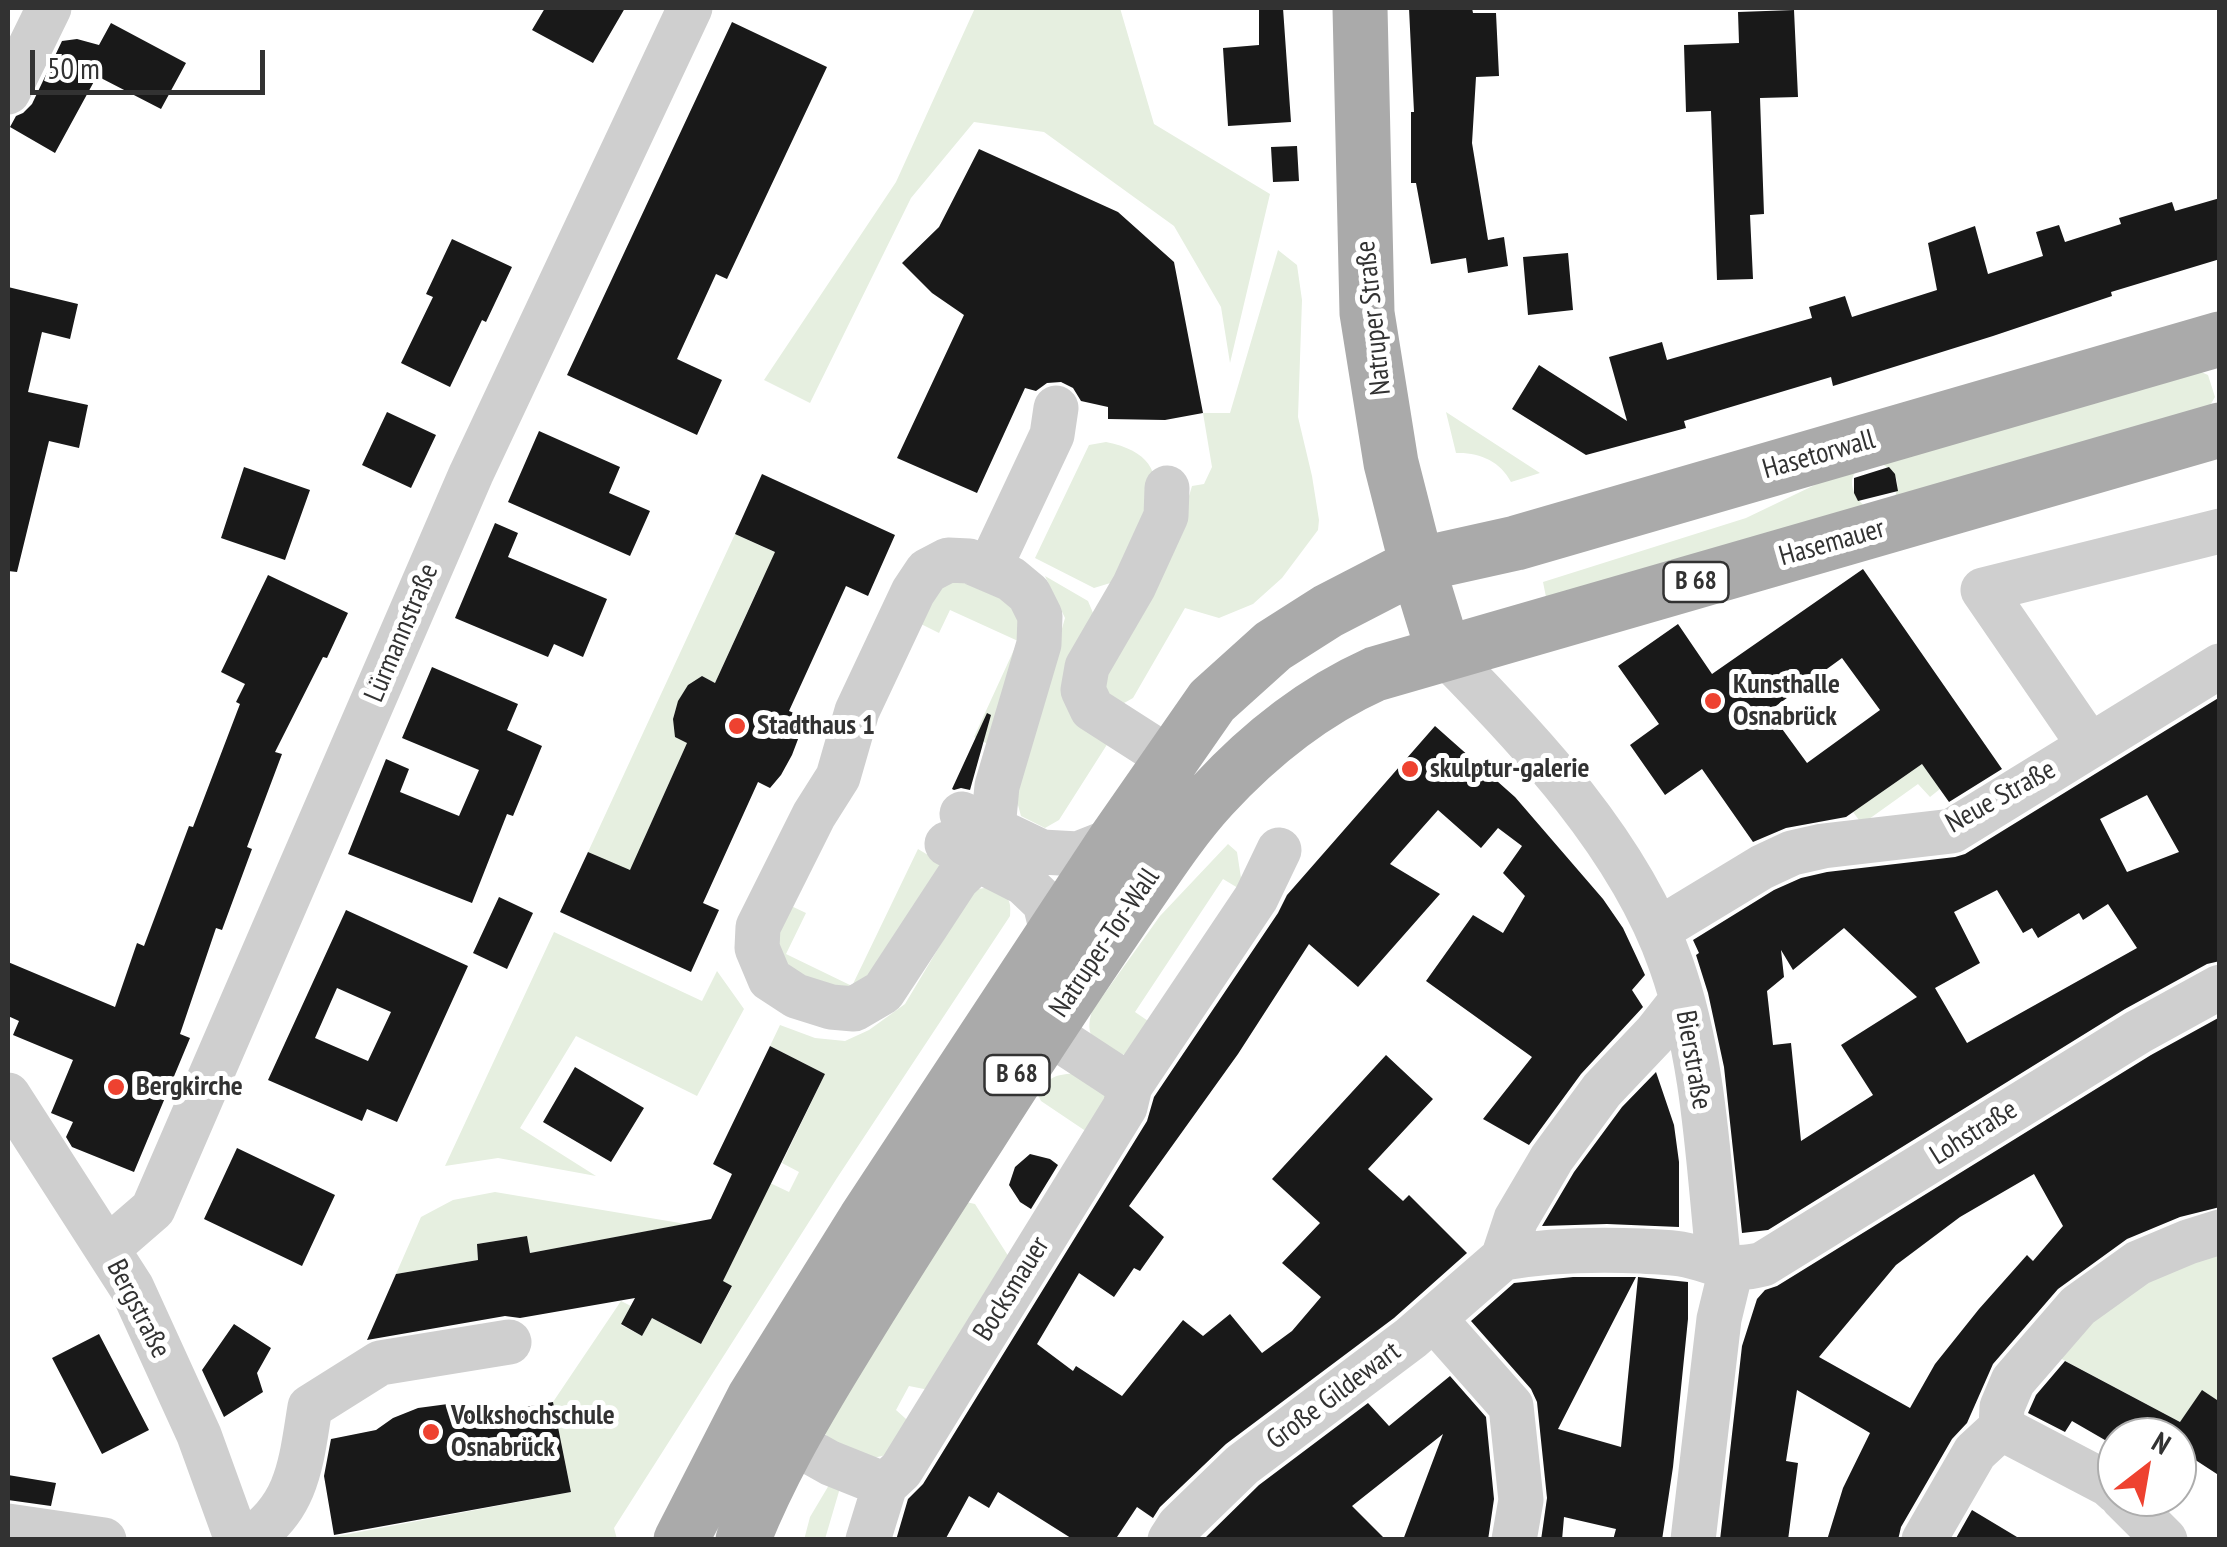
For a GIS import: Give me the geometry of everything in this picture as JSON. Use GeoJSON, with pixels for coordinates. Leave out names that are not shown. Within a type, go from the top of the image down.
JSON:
{"type":"FeatureCollection","features":[{"type":"Feature","properties":{"kind":"main road","name":"Natruper Straße"},"geometry":{"type":"LineString","coordinates":[[1360,8],[1366,302],[1391,463],[1444,653]]}},
{"type":"Feature","properties":{"kind":"main road","name":"Hasetorwall"},"geometry":{"type":"LineString","coordinates":[[1417,565],[1516,544],[2220,339]]}},
{"type":"Feature","properties":{"kind":"main road","name":"Hasemauer"},"geometry":{"type":"LineString","coordinates":[[1444,653],[2220,430]]}},
{"type":"Feature","properties":{"kind":"main road","name":"Natruper-Tor-Wall"},"geometry":{"type":"LineString","coordinates":[[681,1540],[718,1464],[865,1220],[1116,839],[1212,701],[1273,646],[1328,611],[1417,565]]}},
{"type":"Feature","properties":{"kind":"main road","name":"Natruper-Tor-Wall"},"geometry":{"type":"LineString","coordinates":[[743,1540],[762,1492],[790,1440],[866,1312],[1046,1030],[1174,842],[1212,796],[1291,724],[1344,688],[1444,653]]}},
{"type":"Feature","properties":{"kind":"street"},"geometry":{"type":"LineString","coordinates":[[8,92],[50,8]]}},
{"type":"Feature","properties":{"kind":"street","name":"Lürmannstraße"},"geometry":{"type":"LineString","coordinates":[[108,1248],[154,1209],[471,474],[690,8]]}},
{"type":"Feature","properties":{"kind":"street"},"geometry":{"type":"LineString","coordinates":[[989,569],[1052,435],[1056,408]]}},
{"type":"Feature","properties":{"kind":"street"},"geometry":{"type":"LineString","coordinates":[[1167,488],[1166,516],[1134,586],[1088,667],[1083,690],[1092,709],[1170,759]]}},
{"type":"Feature","properties":{"kind":"street"},"geometry":{"type":"LineString","coordinates":[[2073,756],[1982,590],[2220,531]]}},
{"type":"Feature","properties":{"kind":"street"},"geometry":{"type":"LineString","coordinates":[[948,560],[969,561],[1011,580],[1030,594],[1040,616],[1038,644],[997,786],[970,836],[957,879],[882,992],[854,1009],[830,1007],[796,996],[770,979],[757,948],[758,927],[838,776],[857,711],[912,592],[927,571],[948,560]]}},
{"type":"Feature","properties":{"kind":"street","name":"Bierstraße"},"geometry":{"type":"LineString","coordinates":[[1444,653],[1559,779],[1630,878],[1658,930],[1682,1000],[1704,1120],[1718,1256],[1727,1270],[1728,1282],[1719,1319],[1692,1540]]}},
{"type":"Feature","properties":{"kind":"street","name":"Neue Straße"},"geometry":{"type":"LineString","coordinates":[[1658,930],[1792,853],[1952,831],[2220,666]]}},
{"type":"Feature","properties":{"kind":"street","name":"Natruper-Tor-Wall"},"geometry":{"type":"LineString","coordinates":[[970,836],[1042,852],[1078,854],[1116,839]]}},
{"type":"Feature","properties":{"kind":"street","name":"Natruper-Tor-Wall"},"geometry":{"type":"LineString","coordinates":[[970,836],[1045,903],[1053,936]]}},
{"type":"Feature","properties":{"kind":"street","name":"Bocksmauer"},"geometry":{"type":"LineString","coordinates":[[868,1540],[885,1486],[900,1470],[1125,1107],[1130,1086],[1256,898],[1279,850]]}},
{"type":"Feature","properties":{"kind":"street","name":"Lohstraße"},"geometry":{"type":"LineString","coordinates":[[1727,1270],[2143,1043],[2220,987]]}},
{"type":"Feature","properties":{"kind":"street","name":"Große Gildewart"},"geometry":{"type":"LineString","coordinates":[[1170,1540],[1179,1526],[1242,1465],[1434,1319],[1502,1258],[1516,1219],[1552,1158],[1602,1090],[1682,1000]]}},
{"type":"Feature","properties":{"kind":"street"},"geometry":{"type":"LineString","coordinates":[[1046,1030],[1130,1086]]}},
{"type":"Feature","properties":{"kind":"street","name":"Bergstraße"},"geometry":{"type":"LineString","coordinates":[[8,1094],[132,1288],[200,1435],[237,1540]]}},
{"type":"Feature","properties":{"kind":"street"},"geometry":{"type":"LineString","coordinates":[[1924,1540],[1974,1452],[2001,1428],[2002,1406],[2013,1382],[2078,1306],[2138,1263],[2220,1232]]}},
{"type":"Feature","properties":{"kind":"street"},"geometry":{"type":"LineString","coordinates":[[1502,1258],[1538,1252],[1609,1250],[1681,1254],[1727,1270]]}},
{"type":"Feature","properties":{"kind":"street"},"geometry":{"type":"LineString","coordinates":[[1434,1319],[1511,1406],[1521,1500],[1514,1540]]}},
{"type":"Feature","properties":{"kind":"street"},"geometry":{"type":"LineString","coordinates":[[248,1540],[274,1520],[296,1482],[310,1406],[380,1364],[508,1342]]}},
{"type":"Feature","properties":{"kind":"street"},"geometry":{"type":"LineString","coordinates":[[2001,1428],[2097,1478]]}},
{"type":"Feature","properties":{"kind":"street"},"geometry":{"type":"LineString","coordinates":[[790,1440],[830,1464],[885,1486]]}},
{"type":"Feature","properties":{"kind":"street"},"geometry":{"type":"LineString","coordinates":[[2141,1517],[2165,1540]]}},
{"type":"Feature","properties":{"kind":"street"},"geometry":{"type":"LineString","coordinates":[[8,1526],[104,1540]]}},
{"type":"Feature","properties":{"kind":"green space"},"geometry":{"type":"Polygon","coordinates":[[[975,8],[1120,8],[1154,124],[1270,194],[1230,363],[1221,307],[1174,226],[1044,132],[974,122],[911,198],[810,403],[764,380],[896,182],[975,8]]]}},
{"type":"Feature","properties":{"kind":"green space"},"geometry":{"type":"Polygon","coordinates":[[[1278,250],[1297,265],[1302,300],[1298,417],[1312,476],[1318,530],[1282,578],[1253,604],[1219,618],[1185,608],[1133,698],[1117,707],[1098,678],[1184,513],[1192,486],[1204,484],[1212,467],[1203,413],[1230,413],[1278,250]]]}},
{"type":"Feature","properties":{"kind":"green space"},"geometry":{"type":"Polygon","coordinates":[[[2183,364],[2208,375],[2215,397],[2200,422],[1549,612],[1543,582],[1746,518],[1844,471],[2183,364]],[[1866,465],[1853,477],[1855,493],[1866,507],[1893,501],[1896,495],[1894,474],[1886,466],[1866,465]]]}},
{"type":"Feature","properties":{"kind":"green space"},"geometry":{"type":"Polygon","coordinates":[[[1446,412],[1540,473],[1511,482],[1488,459],[1456,453],[1446,412]]]}},
{"type":"Feature","properties":{"kind":"green space"},"geometry":{"type":"Polygon","coordinates":[[[1106,442],[1133,451],[1148,464],[1155,480],[1155,499],[1120,580],[1094,588],[1035,558],[1089,445],[1106,442]]]}},
{"type":"Feature","properties":{"kind":"green space"},"geometry":{"type":"Polygon","coordinates":[[[735,534],[805,566],[761,582],[715,683],[702,676],[677,706],[673,719],[687,743],[644,839],[661,885],[588,852],[735,534]]]}},
{"type":"Feature","properties":{"kind":"green space"},"geometry":{"type":"Polygon","coordinates":[[[1045,576],[1088,601],[1093,613],[1108,743],[1059,820],[1045,828],[1021,816],[1015,794],[1065,618],[1045,576]]]}},
{"type":"Feature","properties":{"kind":"green space"},"geometry":{"type":"Polygon","coordinates":[[[946,578],[996,592],[1027,620],[996,748],[974,737],[1018,641],[950,610],[939,633],[913,620],[946,578]]]}},
{"type":"Feature","properties":{"kind":"green space"},"geometry":{"type":"Polygon","coordinates":[[[1922,764],[1940,789],[1930,797],[1918,784],[1862,824],[1853,812],[1922,764]]]}},
{"type":"Feature","properties":{"kind":"green space"},"geometry":{"type":"Polygon","coordinates":[[[1228,844],[1237,852],[1243,891],[1223,879],[1135,1012],[1154,1025],[1128,1054],[1113,1056],[1090,1033],[1092,1011],[1160,916],[1228,844]]]}},
{"type":"Feature","properties":{"kind":"green space"},"geometry":{"type":"Polygon","coordinates":[[[918,849],[938,861],[942,870],[873,979],[853,993],[802,983],[769,943],[787,904],[806,913],[786,954],[852,986],[918,849]]]}},
{"type":"Feature","properties":{"kind":"green space"},"geometry":{"type":"Polygon","coordinates":[[[991,887],[1007,898],[1010,916],[614,1528],[617,1539],[317,1540],[571,1492],[553,1402],[621,1301],[631,1306],[621,1325],[642,1336],[652,1318],[701,1344],[732,1287],[723,1281],[770,1183],[789,1192],[799,1172],[782,1163],[825,1074],[770,1046],[780,1025],[815,1038],[845,1041],[869,1030],[905,1004],[969,897],[978,889],[991,887]]]}},
{"type":"Feature","properties":{"kind":"green space"},"geometry":{"type":"Polygon","coordinates":[[[554,932],[702,1001],[717,971],[744,1009],[697,1096],[576,1036],[520,1128],[596,1176],[498,1158],[445,1166],[554,932]]]}},
{"type":"Feature","properties":{"kind":"green space"},"geometry":{"type":"Polygon","coordinates":[[[1078,1073],[1115,1092],[1096,1138],[1041,1101],[1038,1095],[1054,1077],[1078,1073]]]}},
{"type":"Feature","properties":{"kind":"green space"},"geometry":{"type":"Polygon","coordinates":[[[495,1192],[686,1224],[530,1253],[526,1236],[477,1244],[478,1260],[396,1274],[421,1217],[453,1200],[495,1192]]]}},
{"type":"Feature","properties":{"kind":"green space"},"geometry":{"type":"Polygon","coordinates":[[[966,1202],[975,1204],[1014,1265],[929,1390],[909,1386],[896,1410],[915,1427],[891,1454],[873,1458],[833,1444],[824,1432],[966,1202]]]}},
{"type":"Feature","properties":{"kind":"green space"},"geometry":{"type":"Polygon","coordinates":[[[2219,1248],[2219,1402],[2190,1417],[2171,1417],[2056,1356],[2095,1312],[2168,1267],[2219,1248]]]}},
{"type":"Feature","properties":{"kind":"green space"},"geometry":{"type":"Polygon","coordinates":[[[829,1485],[840,1488],[825,1539],[804,1540],[810,1517],[829,1485]]]}},
{"type":"Feature","properties":{"kind":"building"},"geometry":{"type":"Polygon","coordinates":[[[545,8],[625,8],[593,63],[532,30],[545,8]]]}},
{"type":"Feature","properties":{"kind":"building"},"geometry":{"type":"Polygon","coordinates":[[[1259,8],[1283,8],[1291,122],[1228,126],[1223,48],[1259,45],[1259,8]]]}},
{"type":"Feature","properties":{"kind":"building"},"geometry":{"type":"Polygon","coordinates":[[[1409,8],[1472,8],[1473,13],[1496,13],[1499,76],[1476,77],[1472,143],[1488,240],[1504,237],[1508,266],[1468,273],[1466,258],[1431,264],[1416,183],[1411,183],[1414,112],[1409,8]]]}},
{"type":"Feature","properties":{"kind":"building"},"geometry":{"type":"Polygon","coordinates":[[[1794,10],[1798,97],[1760,98],[1764,214],[1750,215],[1753,279],[1717,280],[1711,111],[1686,112],[1684,45],[1739,43],[1738,12],[1794,10]]]}},
{"type":"Feature","properties":{"kind":"building"},"geometry":{"type":"Polygon","coordinates":[[[732,22],[827,67],[727,279],[716,274],[677,359],[722,380],[697,435],[567,375],[732,22]]]}},
{"type":"Feature","properties":{"kind":"building"},"geometry":{"type":"Polygon","coordinates":[[[111,23],[186,63],[161,109],[97,76],[55,153],[10,127],[16,116],[32,104],[62,41],[77,39],[99,45],[111,23]]]}},
{"type":"Feature","properties":{"kind":"building"},"geometry":{"type":"Polygon","coordinates":[[[1297,146],[1299,181],[1273,182],[1271,147],[1297,146]]]}},
{"type":"Feature","properties":{"kind":"building"},"geometry":{"type":"Polygon","coordinates":[[[979,149],[1118,212],[1174,262],[1203,413],[1165,420],[1108,419],[1108,407],[1081,401],[1073,388],[1061,382],[1047,383],[1036,391],[1025,388],[977,493],[897,458],[964,315],[932,293],[902,263],[939,227],[979,149]]]}},
{"type":"Feature","properties":{"kind":"building"},"geometry":{"type":"Polygon","coordinates":[[[2220,198],[2220,259],[1833,386],[1831,377],[1684,421],[1686,428],[1586,455],[1512,409],[1539,365],[1627,421],[1609,357],[1662,342],[1667,360],[1812,318],[1809,307],[1845,296],[1852,317],[1937,290],[1928,243],[1975,226],[1988,274],[2043,256],[2036,232],[2059,225],[2065,242],[2121,224],[2119,218],[2172,202],[2175,211],[2220,198]]]}},
{"type":"Feature","properties":{"kind":"building"},"geometry":{"type":"Polygon","coordinates":[[[452,239],[512,267],[450,387],[401,363],[433,297],[426,294],[452,239]]]}},
{"type":"Feature","properties":{"kind":"building"},"geometry":{"type":"Polygon","coordinates":[[[1568,253],[1573,310],[1528,315],[1523,257],[1568,253]]]}},
{"type":"Feature","properties":{"kind":"building"},"geometry":{"type":"Polygon","coordinates":[[[8,287],[78,304],[70,339],[42,332],[28,392],[88,405],[79,448],[49,441],[17,572],[8,571],[8,287]]]}},
{"type":"Feature","properties":{"kind":"building"},"geometry":{"type":"Polygon","coordinates":[[[387,412],[436,435],[411,488],[362,465],[387,412]]]}},
{"type":"Feature","properties":{"kind":"building"},"geometry":{"type":"Polygon","coordinates":[[[539,431],[620,467],[609,493],[650,511],[630,556],[508,502],[539,431]]]}},
{"type":"Feature","properties":{"kind":"building"},"geometry":{"type":"Polygon","coordinates":[[[244,467],[310,490],[285,560],[221,538],[244,467]]]}},
{"type":"Feature","properties":{"kind":"building"},"geometry":{"type":"Polygon","coordinates":[[[1889,467],[1895,474],[1898,491],[1858,501],[1854,478],[1889,467]]]}},
{"type":"Feature","properties":{"kind":"building","name":"Stadthaus 1"},"geometry":{"type":"Polygon","coordinates":[[[762,474],[895,535],[868,596],[846,586],[789,711],[801,716],[800,734],[792,755],[770,788],[758,782],[703,903],[719,910],[691,972],[560,912],[588,852],[630,870],[687,743],[675,737],[673,719],[678,701],[688,685],[702,676],[715,683],[775,552],[735,534],[762,474]]]}},
{"type":"Feature","properties":{"kind":"building"},"geometry":{"type":"Polygon","coordinates":[[[495,523],[518,533],[508,557],[607,599],[583,657],[554,644],[548,657],[455,618],[495,523]]]}},
{"type":"Feature","properties":{"kind":"building","name":"Kunsthalle Osnabrück"},"geometry":{"type":"Polygon","coordinates":[[[1863,569],[2002,769],[1949,802],[1922,764],[1846,817],[1786,828],[1753,842],[1702,769],[1665,795],[1630,745],[1659,724],[1618,666],[1678,624],[1712,674],[1863,569]],[[1842,658],[1769,711],[1807,763],[1880,710],[1842,658]]]}},
{"type":"Feature","properties":{"kind":"building"},"geometry":{"type":"Polygon","coordinates":[[[268,575],[348,613],[275,752],[282,754],[247,847],[252,849],[222,930],[216,928],[180,1034],[190,1038],[134,1172],[72,1147],[66,1137],[73,1122],[51,1113],[73,1060],[13,1035],[19,1021],[8,1016],[8,962],[115,1007],[137,943],[144,946],[240,704],[236,702],[245,684],[221,672],[268,575]]]}},
{"type":"Feature","properties":{"kind":"building"},"geometry":{"type":"Polygon","coordinates":[[[432,667],[518,704],[507,730],[542,746],[513,816],[507,814],[472,903],[348,854],[386,759],[409,769],[400,792],[459,816],[479,770],[402,738],[432,667]]]}},
{"type":"Feature","properties":{"kind":"building"},"geometry":{"type":"Polygon","coordinates":[[[2220,697],[2220,961],[2207,964],[2125,1009],[1768,1230],[1742,1233],[1724,1067],[1693,940],[1774,890],[1801,878],[1965,854],[2220,697]],[[2147,795],[2100,819],[2127,872],[2179,852],[2147,795]],[[1997,890],[1954,912],[1980,963],[1935,988],[1967,1043],[2137,948],[2108,904],[2083,920],[2079,913],[2038,938],[2032,928],[2023,933],[1997,890]],[[1844,928],[1793,970],[1781,950],[1784,977],[1767,991],[1773,1045],[1791,1043],[1801,1141],[1873,1095],[1841,1045],[1917,997],[1844,928]]]}},
{"type":"Feature","properties":{"kind":"building"},"geometry":{"type":"Polygon","coordinates":[[[987,713],[991,715],[970,790],[954,790],[952,789],[987,713]]]}},
{"type":"Feature","properties":{"kind":"building"},"geometry":{"type":"Polygon","coordinates":[[[1435,726],[1515,797],[1603,899],[1623,928],[1645,975],[1632,990],[1643,1007],[1581,1074],[1529,1145],[1483,1119],[1532,1057],[1426,981],[1473,915],[1503,933],[1525,896],[1503,873],[1522,846],[1498,828],[1481,848],[1438,810],[1390,864],[1440,894],[1358,987],[1309,944],[1238,1054],[1129,1206],[1164,1237],[1140,1271],[1134,1268],[1114,1297],[1079,1273],[1037,1344],[1073,1371],[1076,1366],[1122,1396],[1183,1320],[1203,1336],[1230,1314],[1262,1353],[1292,1331],[1321,1297],[1282,1263],[1320,1223],[1272,1179],[1386,1055],[1433,1099],[1368,1169],[1403,1201],[1409,1195],[1467,1253],[1394,1318],[1226,1444],[1153,1518],[1137,1507],[1115,1540],[1074,1540],[998,1492],[989,1508],[969,1496],[945,1540],[896,1540],[908,1499],[923,1484],[1147,1121],[1154,1097],[1287,895],[1435,726]]]}},
{"type":"Feature","properties":{"kind":"building"},"geometry":{"type":"Polygon","coordinates":[[[499,897],[533,913],[507,969],[473,953],[499,897]]]}},
{"type":"Feature","properties":{"kind":"building"},"geometry":{"type":"Polygon","coordinates":[[[346,910],[468,966],[397,1122],[367,1109],[362,1121],[268,1080],[346,910]],[[337,988],[315,1038],[368,1061],[391,1012],[337,988]]]}},
{"type":"Feature","properties":{"kind":"building"},"geometry":{"type":"Polygon","coordinates":[[[2220,1017],[2220,1207],[2180,1217],[2127,1239],[2058,1289],[1993,1364],[1967,1423],[1952,1439],[1901,1527],[1898,1540],[1827,1540],[1843,1488],[1870,1433],[1797,1390],[1786,1461],[1798,1463],[1788,1540],[1720,1540],[1742,1346],[1757,1299],[1765,1290],[2220,1017]],[[2034,1174],[1960,1217],[1896,1265],[1819,1357],[1910,1408],[1935,1364],[1979,1309],[2027,1255],[2033,1261],[2063,1226],[2034,1174]]]}},
{"type":"Feature","properties":{"kind":"building"},"geometry":{"type":"Polygon","coordinates":[[[770,1046],[825,1074],[723,1281],[732,1286],[701,1344],[652,1318],[642,1336],[621,1324],[635,1298],[367,1340],[396,1274],[478,1260],[477,1244],[527,1236],[530,1253],[711,1219],[732,1174],[713,1164],[770,1046]]]}},
{"type":"Feature","properties":{"kind":"building"},"geometry":{"type":"Polygon","coordinates":[[[575,1067],[644,1108],[611,1162],[543,1122],[575,1067]]]}},
{"type":"Feature","properties":{"kind":"building"},"geometry":{"type":"Polygon","coordinates":[[[1656,1072],[1674,1125],[1679,1162],[1679,1227],[1542,1226],[1574,1172],[1622,1107],[1656,1072]]]}},
{"type":"Feature","properties":{"kind":"building"},"geometry":{"type":"Polygon","coordinates":[[[237,1148],[335,1195],[302,1266],[204,1219],[237,1148]]]}},
{"type":"Feature","properties":{"kind":"building"},"geometry":{"type":"Polygon","coordinates":[[[1030,1154],[1058,1165],[1031,1209],[1020,1202],[1009,1185],[1015,1167],[1030,1154]]]}},
{"type":"Feature","properties":{"kind":"building"},"geometry":{"type":"Polygon","coordinates":[[[1573,1277],[1636,1277],[1558,1429],[1621,1447],[1638,1277],[1688,1282],[1688,1319],[1662,1540],[1613,1540],[1616,1529],[1564,1517],[1562,1540],[1541,1540],[1547,1498],[1537,1402],[1531,1389],[1471,1321],[1514,1283],[1573,1277]]]}},
{"type":"Feature","properties":{"kind":"building"},"geometry":{"type":"Polygon","coordinates":[[[234,1324],[271,1348],[257,1373],[263,1392],[224,1417],[202,1370],[234,1324]]]}},
{"type":"Feature","properties":{"kind":"building"},"geometry":{"type":"Polygon","coordinates":[[[99,1334],[149,1430],[102,1454],[52,1358],[99,1334]]]}},
{"type":"Feature","properties":{"kind":"building"},"geometry":{"type":"Polygon","coordinates":[[[2065,1361],[2171,1417],[2097,1417],[2097,1435],[2072,1421],[2065,1432],[2028,1413],[2036,1395],[2065,1361]]]}},
{"type":"Feature","properties":{"kind":"building"},"geometry":{"type":"Polygon","coordinates":[[[1450,1376],[1486,1417],[1494,1499],[1488,1540],[1403,1540],[1443,1434],[1352,1506],[1386,1540],[1203,1540],[1259,1485],[1368,1403],[1389,1426],[1450,1376]]]}},
{"type":"Feature","properties":{"kind":"building"},"geometry":{"type":"Polygon","coordinates":[[[2202,1390],[2220,1402],[2220,1476],[2197,1461],[2197,1417],[2183,1417],[2202,1390]]]}},
{"type":"Feature","properties":{"kind":"building"},"geometry":{"type":"Polygon","coordinates":[[[553,1402],[571,1492],[334,1535],[324,1476],[331,1439],[376,1430],[418,1408],[448,1404],[492,1413],[553,1402]]]}},
{"type":"Feature","properties":{"kind":"building"},"geometry":{"type":"Polygon","coordinates":[[[8,1475],[56,1483],[51,1506],[8,1500],[8,1475]]]}},
{"type":"Feature","properties":{"kind":"building"},"geometry":{"type":"Polygon","coordinates":[[[1972,1510],[2022,1540],[1955,1540],[1972,1510]]]}},
{"type":"Feature","properties":{"kind":"place","name":"Kunsthalle Osnabrück"},"geometry":{"type":"Point","coordinates":[1713,701]}},
{"type":"Feature","properties":{"kind":"place","name":"Stadthaus 1"},"geometry":{"type":"Point","coordinates":[737,726]}},
{"type":"Feature","properties":{"kind":"place","name":"skulptur-galerie"},"geometry":{"type":"Point","coordinates":[1410,769]}},
{"type":"Feature","properties":{"kind":"place","name":"Bergkirche"},"geometry":{"type":"Point","coordinates":[116,1087]}},
{"type":"Feature","properties":{"kind":"place","name":"Volkshochschule Osnabrück"},"geometry":{"type":"Point","coordinates":[431,1432]}}]}
